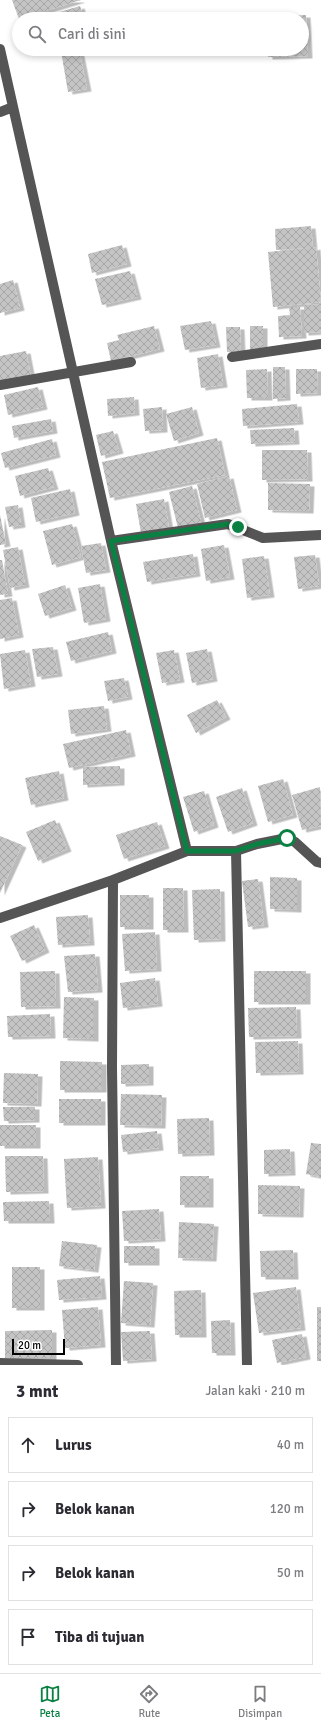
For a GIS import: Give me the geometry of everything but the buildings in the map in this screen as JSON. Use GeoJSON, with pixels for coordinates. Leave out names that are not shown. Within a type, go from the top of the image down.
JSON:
{"type":"FeatureCollection","features":[{"type":"Feature","properties":{"kind":"street"},"geometry":{"type":"LineString","coordinates":[[0,50],[111,541],[187,851]]}},
{"type":"Feature","properties":{"kind":"street"},"geometry":{"type":"LineString","coordinates":[[0,112],[13,107]]}},
{"type":"Feature","properties":{"kind":"street"},"geometry":{"type":"LineString","coordinates":[[232,357],[321,344]]}},
{"type":"Feature","properties":{"kind":"street"},"geometry":{"type":"LineString","coordinates":[[0,386],[131,362]]}},
{"type":"Feature","properties":{"kind":"street"},"geometry":{"type":"LineString","coordinates":[[111,541],[228,524],[262,538],[321,534]]}},
{"type":"Feature","properties":{"kind":"street"},"geometry":{"type":"LineString","coordinates":[[0,918],[113,880],[187,851],[236,851],[257,844],[287,838],[295,842],[317,862],[321,863]]}},
{"type":"Feature","properties":{"kind":"street"},"geometry":{"type":"LineString","coordinates":[[236,851],[247,1365]]}},
{"type":"Feature","properties":{"kind":"street"},"geometry":{"type":"LineString","coordinates":[[113,880],[112,1068],[116,1365]]}},
{"type":"Feature","properties":{"kind":"street"},"geometry":{"type":"LineString","coordinates":[[0,1363],[78,1365]]}},
{"type":"Feature","properties":{"kind":"route"},"geometry":{"type":"LineString","coordinates":[[238,527],[228,524],[111,541],[187,851],[236,851],[257,844],[287,838]]}}]}
